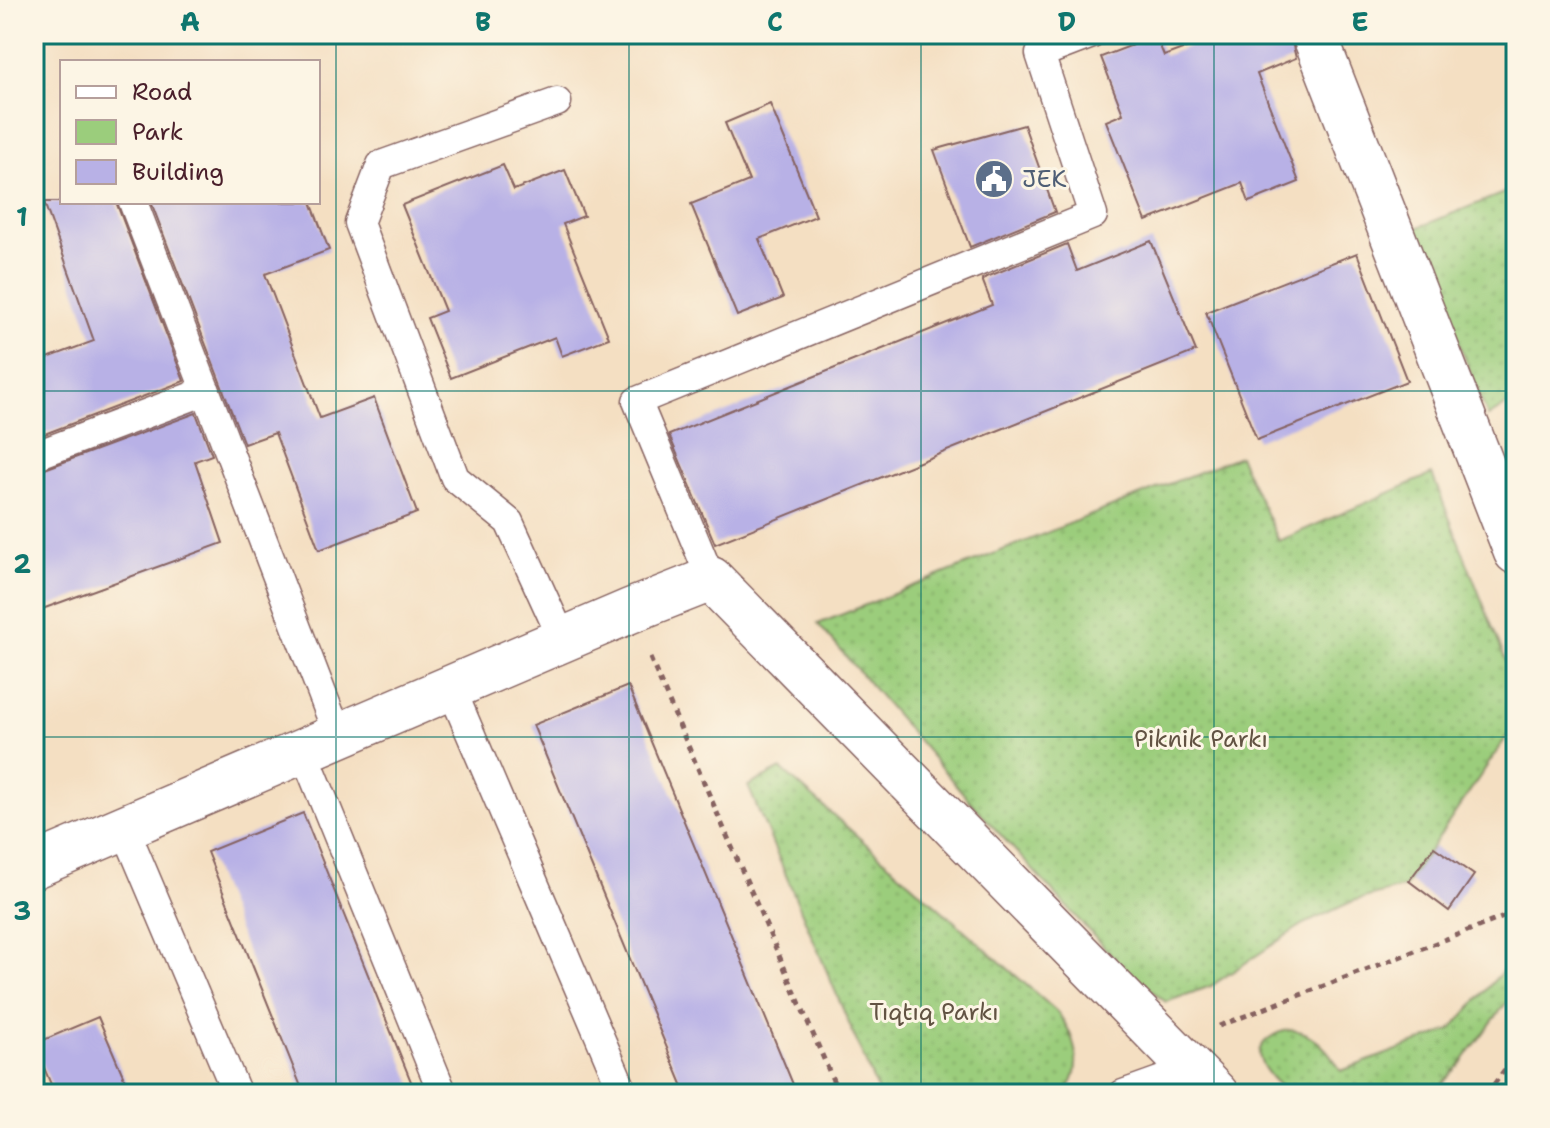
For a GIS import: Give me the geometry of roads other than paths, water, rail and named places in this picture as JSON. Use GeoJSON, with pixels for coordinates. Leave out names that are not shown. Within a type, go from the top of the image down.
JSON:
{"type":"FeatureCollection","features":[{"type":"Feature","properties":{"kind":"street"},"geometry":{"type":"LineString","coordinates":[[1314,34],[1516,552]]}},
{"type":"Feature","properties":{"kind":"street"},"geometry":{"type":"LineString","coordinates":[[34,866],[711,579],[1203,1082]]}},
{"type":"Feature","properties":{"kind":"lane"},"geometry":{"type":"LineString","coordinates":[[711,579],[637,401],[1093,215],[1040,54],[1092,34]]}},
{"type":"Feature","properties":{"kind":"lane"},"geometry":{"type":"LineString","coordinates":[[557,102],[381,165],[359,223],[455,478],[509,522],[563,640]]}},
{"type":"Feature","properties":{"kind":"lane"},"geometry":{"type":"LineString","coordinates":[[134,204],[206,391],[320,743],[443,1094]]}},
{"type":"Feature","properties":{"kind":"lane"},"geometry":{"type":"LineString","coordinates":[[34,456],[206,391]]}},
{"type":"Feature","properties":{"kind":"lane"},"geometry":{"type":"LineString","coordinates":[[451,688],[624,1094]]}},
{"type":"Feature","properties":{"kind":"lane"},"geometry":{"type":"LineString","coordinates":[[125,829],[237,1094]]}},
{"type":"Feature","properties":{"kind":"lane"},"geometry":{"type":"LineString","coordinates":[[1123,1094],[1203,1082]]}},
{"type":"Feature","properties":{"kind":"place","name":"JEK"},"geometry":{"type":"Point","coordinates":[994,179]}},
{"type":"Feature","properties":{"kind":"park label","name":"Piknik Parkı"},"geometry":{"type":"Point","coordinates":[1201,739]}},
{"type":"Feature","properties":{"kind":"park label","name":"Tıqtıq Parkı"},"geometry":{"type":"Point","coordinates":[934,1012]}}]}
